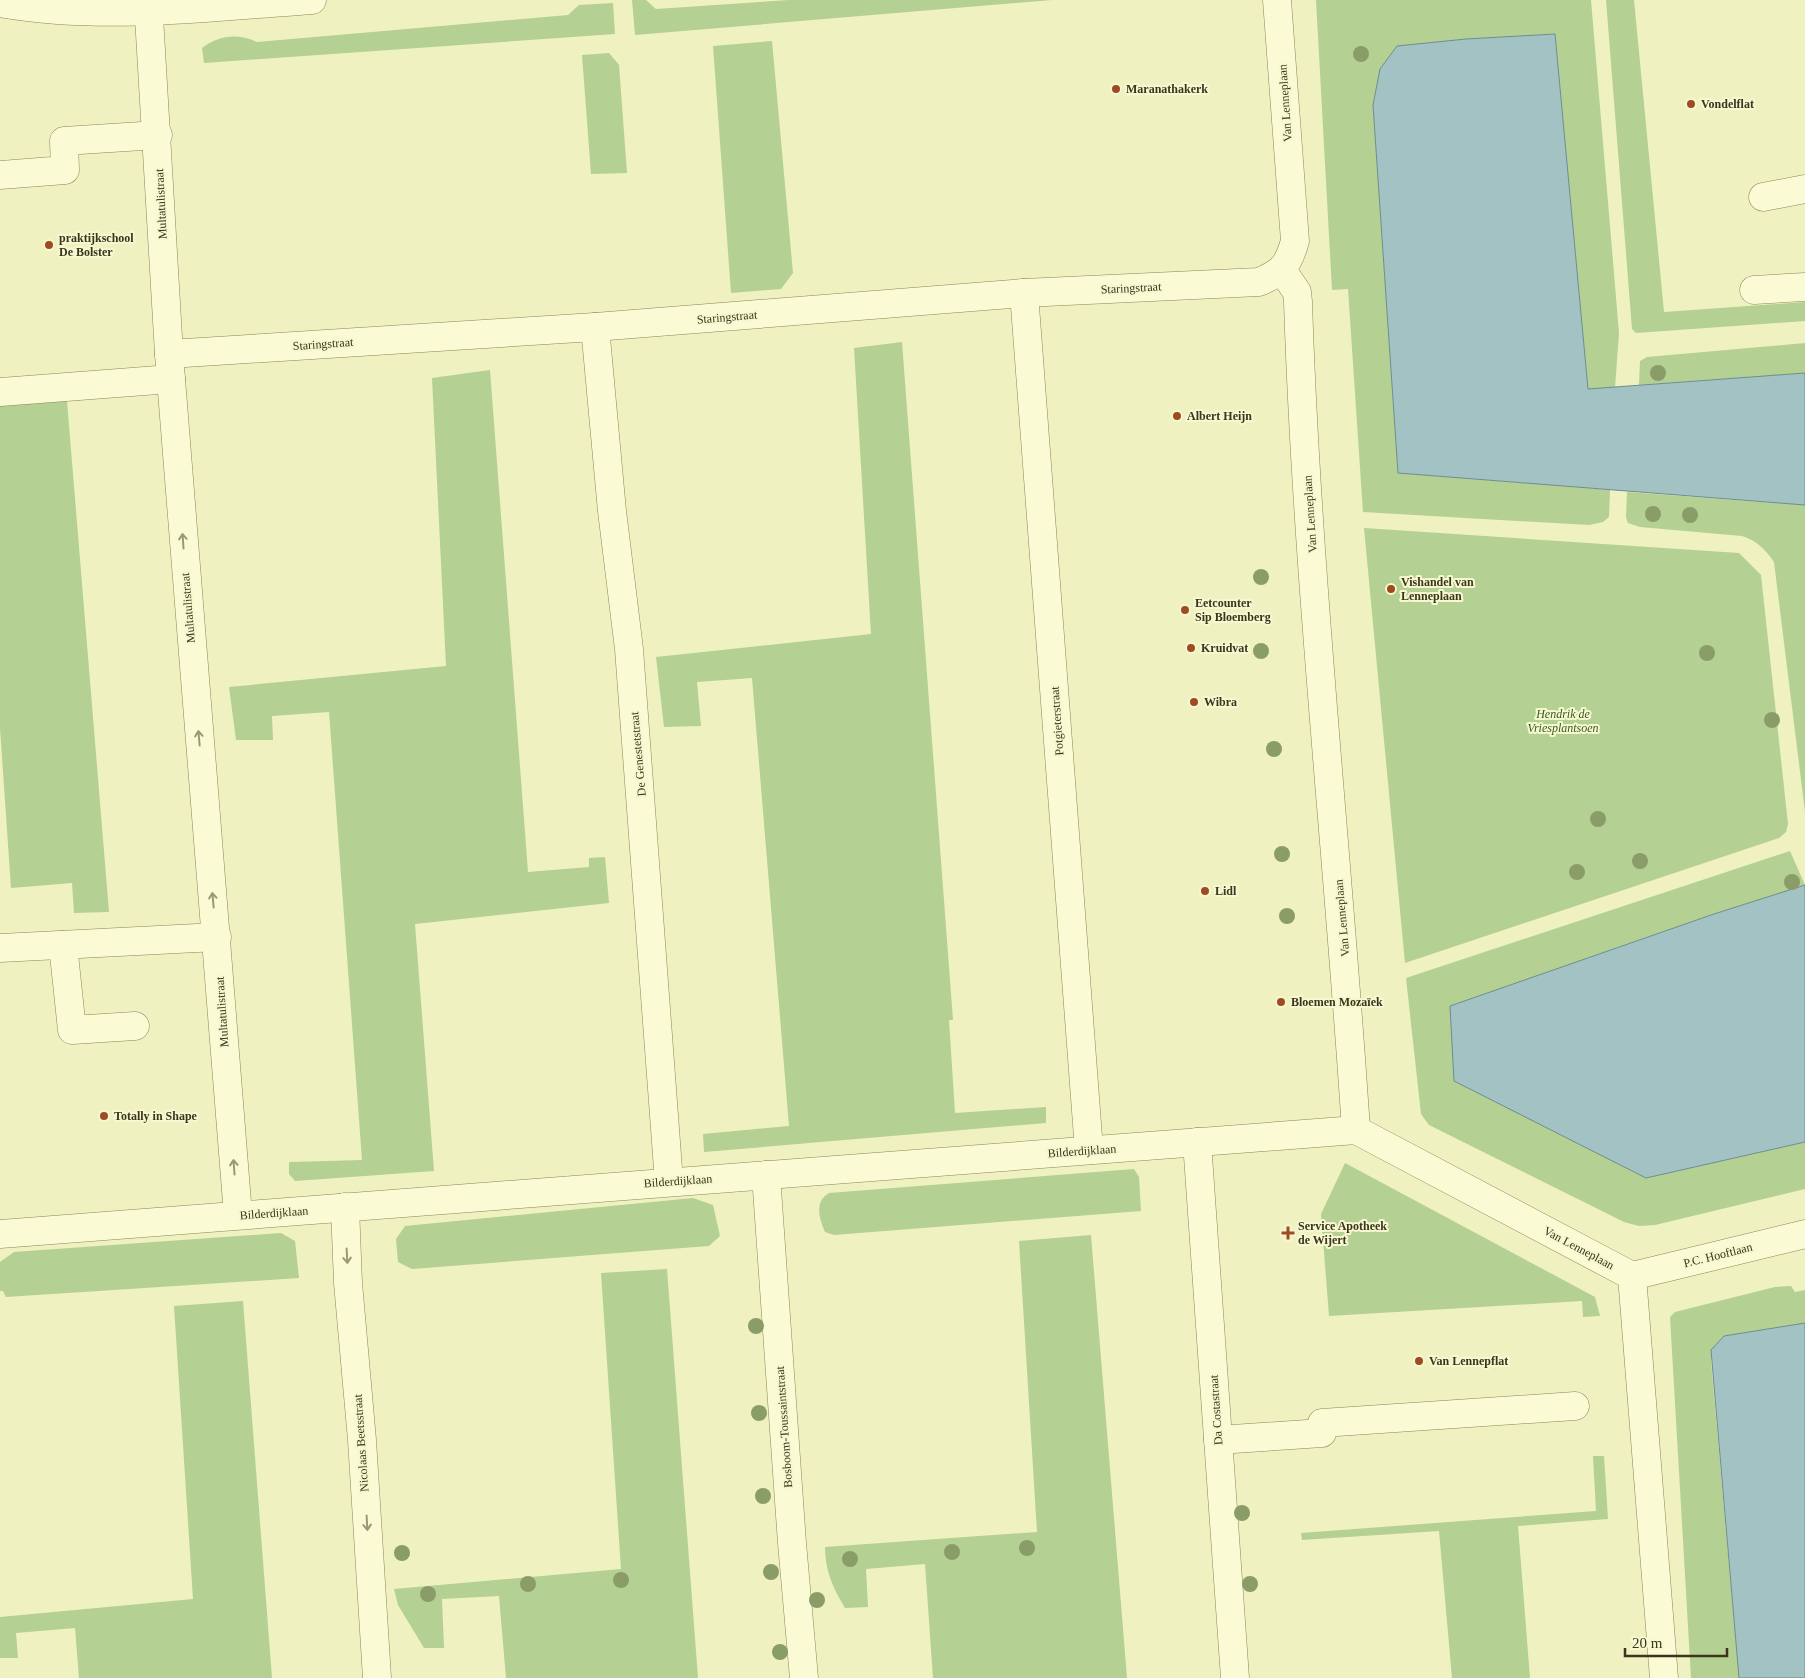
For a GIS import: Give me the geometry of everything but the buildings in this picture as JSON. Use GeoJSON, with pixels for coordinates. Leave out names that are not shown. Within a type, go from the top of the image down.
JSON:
{"type":"FeatureCollection","features":[{"type":"Feature","properties":{"kind":"street"},"geometry":{"type":"LineString","coordinates":[[0,3],[34,9],[312,0]]}},
{"type":"Feature","properties":{"kind":"street","name":"Van Lenneplaan"},"geometry":{"type":"LineString","coordinates":[[1277,0],[1295,241],[1291,256],[1282,270],[1297,292],[1298,302],[1310,520],[1347,986],[1356,1130],[1632,1276]]}},
{"type":"Feature","properties":{"kind":"street","name":"Multatulistraat"},"geometry":{"type":"LineString","coordinates":[[149,6],[170,367],[238,1216]]}},
{"type":"Feature","properties":{"kind":"street"},"geometry":{"type":"LineString","coordinates":[[0,175],[65,170],[64,140],[158,135]]}},
{"type":"Feature","properties":{"kind":"street"},"geometry":{"type":"LineString","coordinates":[[1763,197],[1805,190]]}},
{"type":"Feature","properties":{"kind":"street","name":"Staringstraat"},"geometry":{"type":"LineString","coordinates":[[0,392],[170,367],[595,327],[1024,293],[1259,282],[1282,270]]}},
{"type":"Feature","properties":{"kind":"street"},"geometry":{"type":"LineString","coordinates":[[1754,290],[1805,287]]}},
{"type":"Feature","properties":{"kind":"street","name":"Potgieterstraat"},"geometry":{"type":"LineString","coordinates":[[1024,293],[1089,1150]]}},
{"type":"Feature","properties":{"kind":"street","name":"De Genestetstraat"},"geometry":{"type":"LineString","coordinates":[[595,327],[612,511],[629,649],[669,1182]]}},
{"type":"Feature","properties":{"kind":"street"},"geometry":{"type":"LineString","coordinates":[[0,948],[217,937]]}},
{"type":"Feature","properties":{"kind":"street"},"geometry":{"type":"LineString","coordinates":[[63,945],[72,1030],[134,1026]]}},
{"type":"Feature","properties":{"kind":"street","name":"Bilderdijklaan"},"geometry":{"type":"LineString","coordinates":[[0,1234],[1356,1130]]}},
{"type":"Feature","properties":{"kind":"street","name":"Da Costastraat"},"geometry":{"type":"LineString","coordinates":[[1196,1142],[1235,1678]]}},
{"type":"Feature","properties":{"kind":"street","name":"Bosboom-Toussaintstraat"},"geometry":{"type":"LineString","coordinates":[[766,1175],[792,1551],[804,1678]]}},
{"type":"Feature","properties":{"kind":"street","name":"Nicolaas Beetsstraat"},"geometry":{"type":"LineString","coordinates":[[345,1208],[377,1678]]}},
{"type":"Feature","properties":{"kind":"street","name":"P.C. Hooftlaan"},"geometry":{"type":"LineString","coordinates":[[1632,1276],[1805,1234]]}},
{"type":"Feature","properties":{"kind":"street"},"geometry":{"type":"LineString","coordinates":[[1632,1276],[1664,1678]]}},
{"type":"Feature","properties":{"kind":"street"},"geometry":{"type":"LineString","coordinates":[[1218,1440],[1322,1433],[1322,1423],[1575,1406]]}},
{"type":"Feature","properties":{"kind":"green space"},"geometry":{"type":"Polygon","coordinates":[[[632,0],[646,0],[656,9],[789,0],[1052,0],[635,35],[632,0]]]}},
{"type":"Feature","properties":{"kind":"green space"},"geometry":{"type":"Polygon","coordinates":[[[1316,0],[1591,0],[1619,333],[1615,388],[1588,389],[1555,34],[1466,39],[1397,46],[1380,69],[1373,105],[1398,473],[1610,490],[1609,517],[1603,522],[1589,525],[1363,512],[1348,289],[1332,290],[1316,0]]]}},
{"type":"Feature","properties":{"kind":"green space"},"geometry":{"type":"Polygon","coordinates":[[[1606,0],[1634,0],[1664,312],[1805,302],[1805,321],[1636,333],[1632,329],[1606,0]]]}},
{"type":"Feature","properties":{"kind":"green space"},"geometry":{"type":"Polygon","coordinates":[[[613,3],[615,34],[204,63],[202,48],[215,40],[229,37],[243,37],[257,42],[568,15],[579,5],[613,3]]]}},
{"type":"Feature","properties":{"kind":"green space"},"geometry":{"type":"Polygon","coordinates":[[[772,41],[793,273],[781,289],[731,293],[713,46],[772,41]]]}},
{"type":"Feature","properties":{"kind":"green space"},"geometry":{"type":"Polygon","coordinates":[[[609,53],[619,65],[627,173],[591,174],[582,55],[609,53]]]}},
{"type":"Feature","properties":{"kind":"green space"},"geometry":{"type":"Polygon","coordinates":[[[902,342],[953,1020],[949,1020],[955,1113],[1046,1107],[1046,1123],[704,1152],[703,1134],[789,1126],[752,678],[697,682],[701,726],[664,727],[656,657],[871,634],[854,348],[902,342]]]}},
{"type":"Feature","properties":{"kind":"green space"},"geometry":{"type":"Polygon","coordinates":[[[1805,343],[1805,373],[1639,385],[1640,361],[1647,357],[1805,343]]]}},
{"type":"Feature","properties":{"kind":"green space"},"geometry":{"type":"Polygon","coordinates":[[[490,370],[528,872],[589,867],[589,858],[605,857],[609,903],[415,924],[434,1171],[295,1181],[289,1174],[289,1162],[362,1160],[329,712],[272,716],[273,740],[236,740],[229,687],[446,666],[432,378],[490,370]]]}},
{"type":"Feature","properties":{"kind":"green space"},"geometry":{"type":"Polygon","coordinates":[[[67,401],[109,912],[74,913],[72,883],[11,888],[0,728],[0,406],[67,401]]]}},
{"type":"Feature","properties":{"kind":"green space"},"geometry":{"type":"Polygon","coordinates":[[[1627,492],[1805,505],[1805,812],[1774,562],[1760,546],[1742,536],[1640,527],[1628,523],[1626,517],[1627,492]]]}},
{"type":"Feature","properties":{"kind":"green space","name":"Hendrik de Vriesplantsoen"},"geometry":{"type":"Polygon","coordinates":[[[1364,528],[1739,553],[1761,575],[1788,824],[1786,832],[1779,838],[1405,963],[1364,528]]]}},
{"type":"Feature","properties":{"kind":"green space"},"geometry":{"type":"Polygon","coordinates":[[[1790,851],[1805,885],[1714,914],[1451,1006],[1646,1178],[1805,1142],[1805,1189],[1655,1225],[1639,1226],[1624,1222],[1429,1125],[1421,1114],[1406,978],[1790,851]]]}},
{"type":"Feature","properties":{"kind":"green space"},"geometry":{"type":"Polygon","coordinates":[[[1345,1163],[1595,1297],[1600,1316],[1583,1317],[1582,1301],[1329,1316],[1321,1214],[1345,1163]]]}},
{"type":"Feature","properties":{"kind":"green space"},"geometry":{"type":"Polygon","coordinates":[[[1134,1169],[1139,1177],[1141,1211],[834,1235],[825,1232],[819,1211],[821,1201],[829,1193],[1134,1169]]]}},
{"type":"Feature","properties":{"kind":"green space"},"geometry":{"type":"Polygon","coordinates":[[[693,1198],[713,1205],[720,1236],[709,1246],[412,1269],[398,1262],[396,1239],[405,1226],[693,1198]]]}},
{"type":"Feature","properties":{"kind":"green space"},"geometry":{"type":"Polygon","coordinates":[[[281,1233],[295,1241],[299,1278],[6,1297],[3,1291],[0,1291],[0,1262],[14,1252],[281,1233]]]}},
{"type":"Feature","properties":{"kind":"green space"},"geometry":{"type":"Polygon","coordinates":[[[1091,1235],[1127,1678],[933,1678],[925,1564],[866,1569],[868,1607],[845,1608],[830,1579],[826,1564],[825,1547],[1037,1532],[1019,1241],[1091,1235]]]}},
{"type":"Feature","properties":{"kind":"green space"},"geometry":{"type":"Polygon","coordinates":[[[667,1269],[698,1678],[506,1678],[499,1596],[442,1599],[444,1648],[424,1648],[398,1605],[394,1589],[621,1569],[601,1273],[667,1269]]]}},
{"type":"Feature","properties":{"kind":"green space"},"geometry":{"type":"Polygon","coordinates":[[[1791,1286],[1795,1292],[1805,1290],[1805,1323],[1724,1336],[1711,1360],[1739,1678],[1691,1678],[1670,1317],[1675,1312],[1775,1287],[1791,1286]]]}},
{"type":"Feature","properties":{"kind":"green space"},"geometry":{"type":"Polygon","coordinates":[[[243,1301],[272,1678],[79,1678],[75,1628],[16,1633],[18,1658],[0,1658],[0,1617],[193,1599],[174,1306],[243,1301]]]}},
{"type":"Feature","properties":{"kind":"green space"},"geometry":{"type":"Polygon","coordinates":[[[1593,1456],[1604,1456],[1608,1519],[1518,1526],[1530,1678],[1452,1678],[1439,1531],[1302,1540],[1301,1533],[1596,1511],[1593,1456]]]}},
{"type":"Feature","properties":{"kind":"water"},"geometry":{"type":"Polygon","coordinates":[[[1555,34],[1588,389],[1805,373],[1805,505],[1398,473],[1373,105],[1380,69],[1397,46],[1466,39],[1555,34]]]}},
{"type":"Feature","properties":{"kind":"water"},"geometry":{"type":"Polygon","coordinates":[[[1805,885],[1805,1142],[1646,1178],[1454,1081],[1450,1006],[1714,914],[1805,885]]]}},
{"type":"Feature","properties":{"kind":"water"},"geometry":{"type":"Polygon","coordinates":[[[1805,1323],[1805,1678],[1739,1678],[1711,1350],[1724,1336],[1805,1323]]]}},
{"type":"Feature","properties":{"kind":"place","name":"Maranathakerk"},"geometry":{"type":"Point","coordinates":[1116,89]}},
{"type":"Feature","properties":{"kind":"place","name":"Vondelflat"},"geometry":{"type":"Point","coordinates":[1691,104]}},
{"type":"Feature","properties":{"kind":"place","name":"praktijkschool De Bolster"},"geometry":{"type":"Point","coordinates":[49,245]}},
{"type":"Feature","properties":{"kind":"place","name":"Albert Heijn"},"geometry":{"type":"Point","coordinates":[1177,416]}},
{"type":"Feature","properties":{"kind":"place","name":"Vishandel van Lenneplaan"},"geometry":{"type":"Point","coordinates":[1391,589]}},
{"type":"Feature","properties":{"kind":"place","name":"Eetcounter Sip Bloemberg"},"geometry":{"type":"Point","coordinates":[1185,610]}},
{"type":"Feature","properties":{"kind":"place","name":"Kruidvat"},"geometry":{"type":"Point","coordinates":[1191,648]}},
{"type":"Feature","properties":{"kind":"place","name":"Wibra"},"geometry":{"type":"Point","coordinates":[1194,702]}},
{"type":"Feature","properties":{"kind":"place","name":"Lidl"},"geometry":{"type":"Point","coordinates":[1205,891]}},
{"type":"Feature","properties":{"kind":"place","name":"Bloemen Mozaïek"},"geometry":{"type":"Point","coordinates":[1281,1002]}},
{"type":"Feature","properties":{"kind":"place","name":"Totally in Shape"},"geometry":{"type":"Point","coordinates":[104,1116]}},
{"type":"Feature","properties":{"kind":"place","name":"Service Apotheek de Wijert"},"geometry":{"type":"Point","coordinates":[1288,1233]}},
{"type":"Feature","properties":{"kind":"place","name":"Van Lennepflat"},"geometry":{"type":"Point","coordinates":[1419,1361]}}]}
